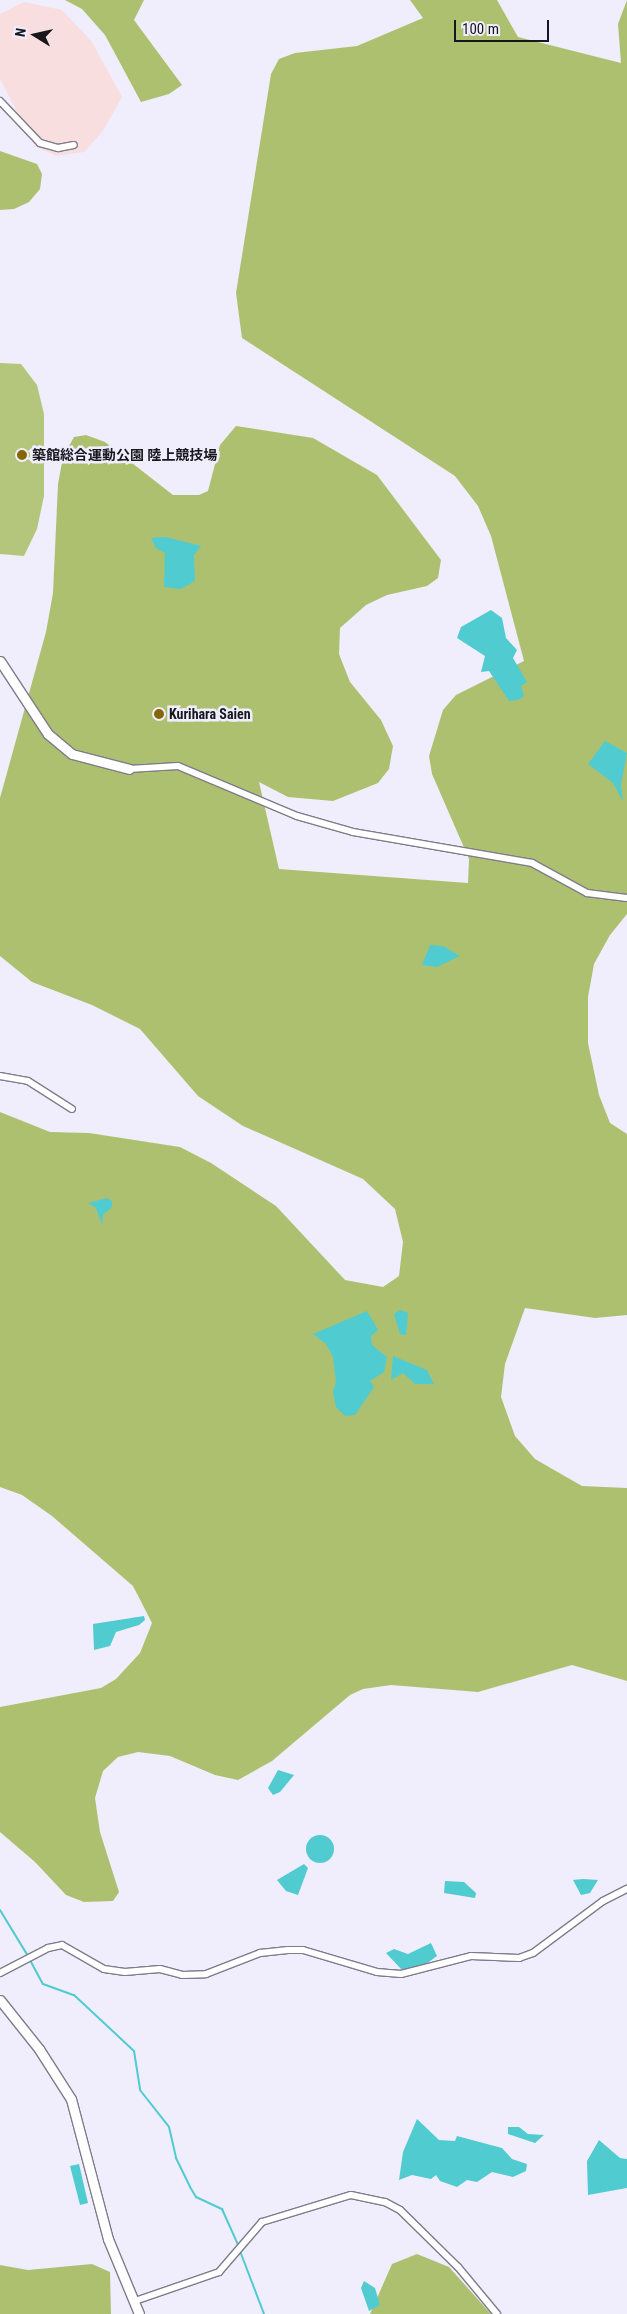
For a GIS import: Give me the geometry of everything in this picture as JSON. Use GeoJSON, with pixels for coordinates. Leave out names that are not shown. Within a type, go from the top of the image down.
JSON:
{"type":"FeatureCollection","features":[{"type":"Feature","properties":{"kind":"street"},"geometry":{"type":"LineString","coordinates":[[0,101],[40,143],[58,148],[74,145]]}},
{"type":"Feature","properties":{"kind":"street"},"geometry":{"type":"LineString","coordinates":[[0,661],[48,734],[72,754],[129,770],[178,766],[297,816],[353,832],[532,863],[587,893],[627,898]]}},
{"type":"Feature","properties":{"kind":"street"},"geometry":{"type":"LineString","coordinates":[[0,1076],[28,1081],[72,1109]]}},
{"type":"Feature","properties":{"kind":"street"},"geometry":{"type":"LineString","coordinates":[[0,1973],[38,1952],[62,1945],[104,1969],[125,1972],[160,1969],[192,1975],[206,1974],[260,1953],[303,1950],[357,1968],[402,1974],[471,1956],[519,1958],[533,1954],[603,1901],[627,1889]]}},
{"type":"Feature","properties":{"kind":"street"},"geometry":{"type":"LineString","coordinates":[[0,2000],[39,2049],[71,2099],[108,2239],[139,2314]]}},
{"type":"Feature","properties":{"kind":"street"},"geometry":{"type":"LineString","coordinates":[[134,2301],[220,2272],[262,2222],[306,2211],[342,2196],[368,2197],[392,2205],[412,2220],[497,2314]]}},
{"type":"Feature","properties":{"kind":"shaded area"},"geometry":{"type":"Polygon","coordinates":[[[24,2],[62,10],[92,42],[122,97],[103,131],[84,152],[56,156],[35,146],[0,79],[0,14],[24,2]]]}},
{"type":"Feature","properties":{"kind":"green space"},"geometry":{"type":"Polygon","coordinates":[[[65,0],[144,0],[134,20],[182,85],[169,94],[141,102],[105,35],[82,9],[65,0]]]}},
{"type":"Feature","properties":{"kind":"green space"},"geometry":{"type":"Polygon","coordinates":[[[410,0],[497,0],[518,37],[621,63],[618,24],[627,0],[627,914],[610,935],[594,964],[588,997],[588,1043],[599,1095],[610,1123],[627,1134],[627,1315],[595,1318],[525,1308],[505,1364],[501,1397],[515,1436],[535,1459],[582,1486],[627,1488],[627,1681],[572,1665],[478,1692],[391,1685],[363,1689],[350,1695],[272,1761],[238,1780],[215,1775],[170,1756],[138,1752],[118,1757],[103,1771],[95,1798],[100,1832],[119,1892],[113,1901],[84,1902],[66,1895],[35,1862],[0,1832],[0,1707],[101,1688],[116,1679],[140,1653],[152,1623],[133,1586],[52,1516],[22,1495],[0,1487],[0,1112],[50,1132],[89,1133],[180,1147],[211,1163],[276,1206],[345,1280],[383,1287],[399,1276],[403,1242],[395,1209],[363,1179],[243,1126],[198,1096],[140,1029],[92,1005],[32,982],[0,956],[0,798],[46,632],[53,593],[58,484],[63,457],[74,437],[86,435],[105,442],[173,495],[199,495],[208,491],[220,445],[236,426],[313,438],[377,475],[441,560],[438,578],[427,586],[387,595],[366,605],[340,628],[339,654],[350,682],[381,720],[393,746],[389,769],[378,783],[333,801],[288,797],[259,782],[279,869],[468,883],[469,859],[432,774],[429,756],[443,710],[456,695],[524,661],[491,536],[478,506],[455,476],[242,338],[236,293],[271,74],[279,59],[295,53],[357,46],[423,18],[410,0]]]}},
{"type":"Feature","properties":{"kind":"green space"},"geometry":{"type":"Polygon","coordinates":[[[0,151],[37,164],[42,174],[40,189],[29,202],[14,209],[0,210],[0,151]]]}},
{"type":"Feature","properties":{"kind":"green space","name":"築館総合運動公園 陸上競技場"},"geometry":{"type":"Polygon","coordinates":[[[0,363],[21,364],[37,385],[44,414],[44,496],[37,529],[24,556],[0,554],[0,363]]]}},
{"type":"Feature","properties":{"kind":"green space"},"geometry":{"type":"Polygon","coordinates":[[[417,2254],[449,2267],[491,2314],[370,2314],[392,2264],[417,2254]]]}},
{"type":"Feature","properties":{"kind":"green space"},"geometry":{"type":"Polygon","coordinates":[[[92,2264],[110,2272],[111,2314],[0,2314],[0,2265],[28,2270],[92,2264]]]}},
{"type":"Feature","properties":{"kind":"water"},"geometry":{"type":"Polygon","coordinates":[[[166,537],[201,546],[194,555],[195,581],[181,589],[164,587],[165,553],[156,548],[151,538],[166,537]]]}},
{"type":"Feature","properties":{"kind":"water"},"geometry":{"type":"Polygon","coordinates":[[[491,610],[502,618],[506,638],[517,650],[513,658],[527,682],[521,686],[524,696],[518,700],[509,701],[489,671],[481,672],[485,656],[457,638],[461,627],[491,610]]]}},
{"type":"Feature","properties":{"kind":"water"},"geometry":{"type":"Polygon","coordinates":[[[605,741],[627,753],[621,785],[623,802],[613,783],[588,764],[605,741]]]}},
{"type":"Feature","properties":{"kind":"water"},"geometry":{"type":"Polygon","coordinates":[[[430,945],[443,946],[460,956],[437,967],[422,965],[430,945]]]}},
{"type":"Feature","properties":{"kind":"water"},"geometry":{"type":"Polygon","coordinates":[[[107,1198],[112,1201],[112,1207],[103,1215],[102,1225],[96,1208],[88,1203],[107,1198]]]}},
{"type":"Feature","properties":{"kind":"water"},"geometry":{"type":"Polygon","coordinates":[[[400,1310],[408,1313],[406,1335],[400,1334],[394,1314],[400,1310]]]}},
{"type":"Feature","properties":{"kind":"water"},"geometry":{"type":"Polygon","coordinates":[[[367,1311],[378,1330],[371,1336],[372,1345],[387,1357],[384,1372],[370,1381],[374,1387],[355,1415],[345,1416],[336,1407],[333,1392],[336,1382],[333,1357],[326,1344],[313,1334],[367,1311]]]}},
{"type":"Feature","properties":{"kind":"water"},"geometry":{"type":"Polygon","coordinates":[[[393,1356],[427,1370],[434,1384],[415,1384],[403,1373],[391,1380],[393,1356]]]}},
{"type":"Feature","properties":{"kind":"water"},"geometry":{"type":"Polygon","coordinates":[[[144,1616],[145,1620],[139,1625],[116,1632],[110,1646],[94,1650],[93,1624],[144,1616]]]}},
{"type":"Feature","properties":{"kind":"water"},"geometry":{"type":"Polygon","coordinates":[[[278,1770],[294,1775],[280,1792],[273,1795],[268,1788],[278,1770]]]}},
{"type":"Feature","properties":{"kind":"water"},"geometry":{"type":"Polygon","coordinates":[[[320,1835],[330,1839],[334,1849],[330,1859],[320,1863],[310,1859],[306,1849],[310,1839],[320,1835]]]}},
{"type":"Feature","properties":{"kind":"water"},"geometry":{"type":"Polygon","coordinates":[[[304,1864],[308,1868],[298,1895],[286,1891],[277,1880],[304,1864]]]}},
{"type":"Feature","properties":{"kind":"water"},"geometry":{"type":"Polygon","coordinates":[[[573,1880],[598,1880],[590,1893],[581,1895],[573,1880]]]}},
{"type":"Feature","properties":{"kind":"water"},"geometry":{"type":"Polygon","coordinates":[[[445,1881],[464,1882],[476,1893],[475,1898],[444,1893],[445,1881]]]}},
{"type":"Feature","properties":{"kind":"water"},"geometry":{"type":"Polygon","coordinates":[[[431,1943],[437,1956],[422,1967],[402,1970],[386,1953],[394,1949],[408,1954],[431,1943]]]}},
{"type":"Feature","properties":{"kind":"water"},"geometry":{"type":"Polygon","coordinates":[[[417,2119],[439,2140],[455,2141],[457,2136],[502,2148],[512,2159],[527,2164],[526,2171],[513,2177],[492,2172],[477,2182],[467,2180],[457,2187],[440,2181],[436,2175],[431,2179],[412,2175],[399,2180],[403,2152],[417,2119]]]}},
{"type":"Feature","properties":{"kind":"water"},"geometry":{"type":"Polygon","coordinates":[[[508,2127],[519,2127],[528,2134],[544,2135],[535,2143],[508,2134],[508,2127]]]}},
{"type":"Feature","properties":{"kind":"water"},"geometry":{"type":"Polygon","coordinates":[[[599,2140],[620,2158],[627,2159],[627,2188],[588,2195],[587,2161],[599,2140]]]}},
{"type":"Feature","properties":{"kind":"water"},"geometry":{"type":"Polygon","coordinates":[[[79,2164],[88,2203],[80,2205],[70,2166],[79,2164]]]}},
{"type":"Feature","properties":{"kind":"water"},"geometry":{"type":"Polygon","coordinates":[[[364,2281],[375,2288],[380,2305],[369,2311],[361,2288],[364,2281]]]}},
{"type":"Feature","properties":{"kind":"waterway"},"geometry":{"type":"LineString","coordinates":[[0,1910],[28,1956]]}},
{"type":"Feature","properties":{"kind":"waterway"},"geometry":{"type":"LineString","coordinates":[[30,1960],[43,1984],[74,1995],[134,2051],[140,2090],[169,2127],[176,2158],[190,2187],[196,2197],[222,2209],[239,2247]]}},
{"type":"Feature","properties":{"kind":"waterway"},"geometry":{"type":"LineString","coordinates":[[240,2251],[264,2314]]}},
{"type":"Feature","properties":{"kind":"place","name":"築館総合運動公園 陸上競技場"},"geometry":{"type":"Point","coordinates":[22,455]}},
{"type":"Feature","properties":{"kind":"place","name":"Kurihara Saien"},"geometry":{"type":"Point","coordinates":[159,714]}}]}
